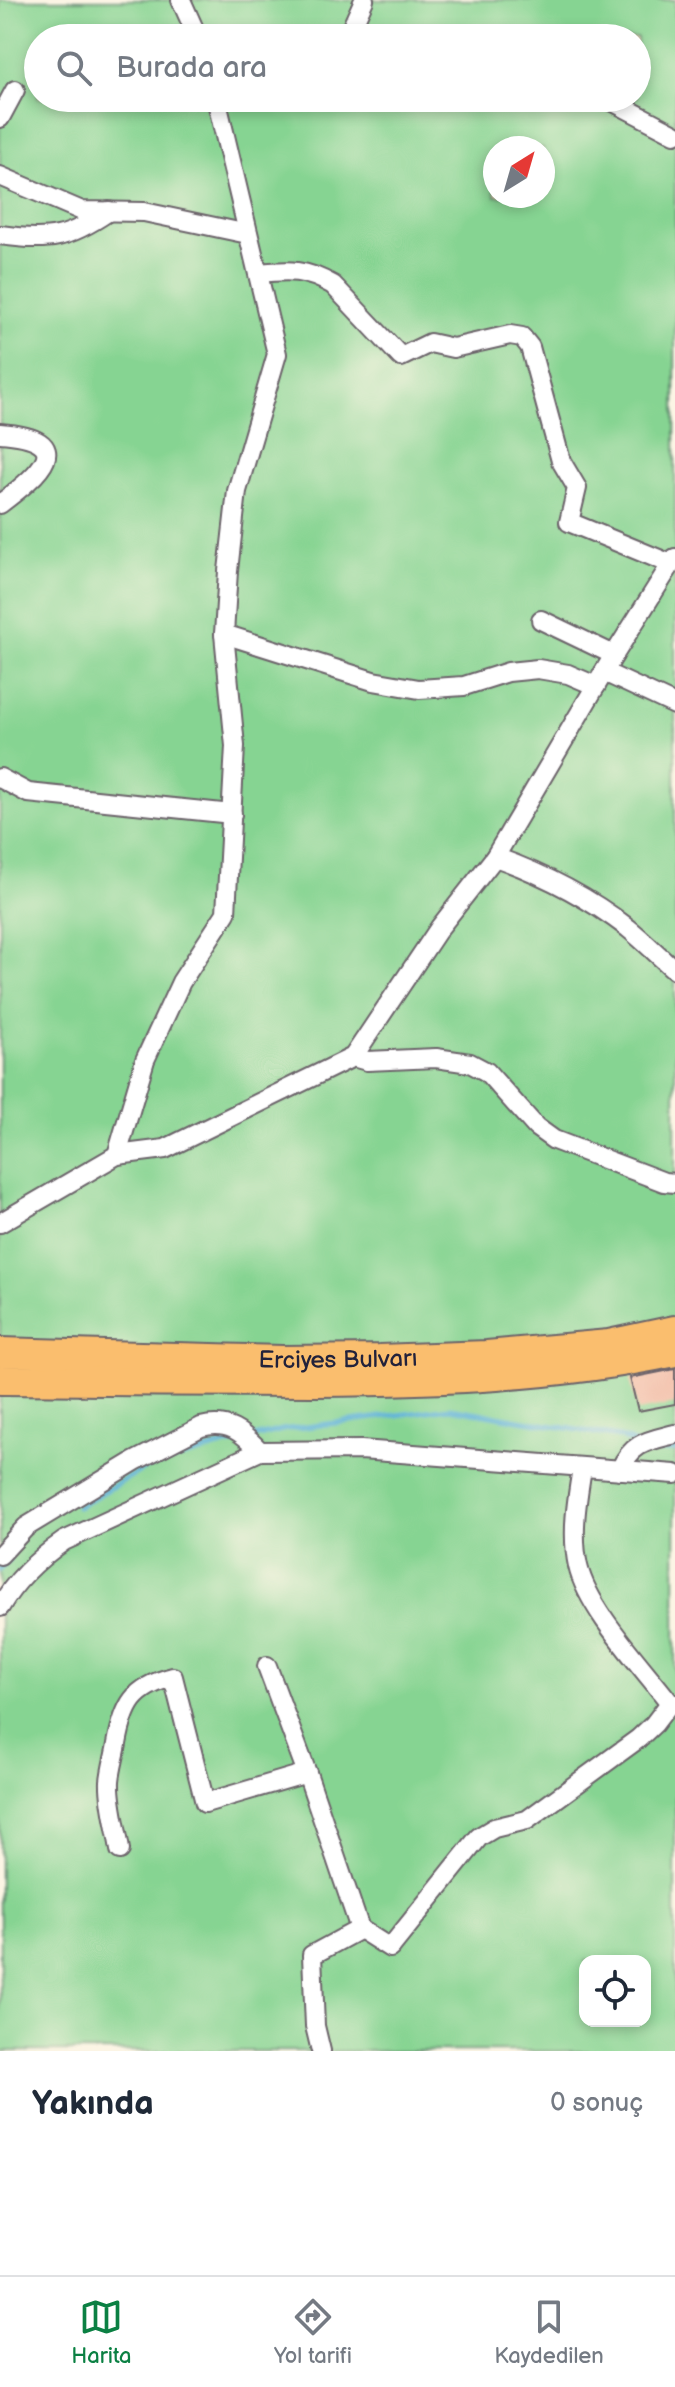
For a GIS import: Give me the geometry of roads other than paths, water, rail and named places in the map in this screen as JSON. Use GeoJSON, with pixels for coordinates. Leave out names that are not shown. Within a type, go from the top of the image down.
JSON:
{"type":"FeatureCollection","features":[{"type":"Feature","properties":{"kind":"highway","name":"Erciyes Bulvarı"},"geometry":{"type":"LineString","coordinates":[[0,1352],[283,1360],[379,1359],[487,1355],[609,1344],[675,1330]]}},
{"type":"Feature","properties":{"kind":"highway","name":"Erciyes Bulvarı"},"geometry":{"type":"LineString","coordinates":[[0,1380],[283,1382],[488,1377],[613,1365],[675,1352]]}},
{"type":"Feature","properties":{"kind":"street"},"geometry":{"type":"LineString","coordinates":[[181,0],[192,24]]}},
{"type":"Feature","properties":{"kind":"street"},"geometry":{"type":"LineString","coordinates":[[354,24],[364,0]]}},
{"type":"Feature","properties":{"kind":"street"},"geometry":{"type":"LineString","coordinates":[[0,118],[15,90]]}},
{"type":"Feature","properties":{"kind":"street"},"geometry":{"type":"LineString","coordinates":[[117,1155],[145,1060],[181,982],[226,913],[235,746],[224,634],[237,491],[277,354],[219,112]]}},
{"type":"Feature","properties":{"kind":"street"},"geometry":{"type":"LineString","coordinates":[[633,112],[675,134]]}},
{"type":"Feature","properties":{"kind":"street"},"geometry":{"type":"LineString","coordinates":[[0,176],[82,211],[144,212],[248,234]]}},
{"type":"Feature","properties":{"kind":"street"},"geometry":{"type":"LineString","coordinates":[[0,235],[54,238],[83,229],[109,211]]}},
{"type":"Feature","properties":{"kind":"street"},"geometry":{"type":"LineString","coordinates":[[0,1223],[117,1155],[165,1149],[353,1057],[440,927],[495,857],[673,561],[569,522],[577,488],[561,461],[530,347],[522,337],[510,335],[453,348],[430,343],[401,357],[333,285],[320,277],[293,270],[259,273]]}},
{"type":"Feature","properties":{"kind":"street"},"geometry":{"type":"LineString","coordinates":[[0,433],[34,437],[44,446],[47,457],[45,465],[26,485],[0,504]]}},
{"type":"Feature","properties":{"kind":"street"},"geometry":{"type":"LineString","coordinates":[[541,620],[614,655]]}},
{"type":"Feature","properties":{"kind":"street"},"geometry":{"type":"LineString","coordinates":[[224,634],[373,681],[419,689],[464,686],[508,672],[538,669],[600,679],[675,705]]}},
{"type":"Feature","properties":{"kind":"street"},"geometry":{"type":"LineString","coordinates":[[0,778],[28,793],[232,814]]}},
{"type":"Feature","properties":{"kind":"street"},"geometry":{"type":"LineString","coordinates":[[495,857],[531,870],[596,905],[628,928],[675,970]]}},
{"type":"Feature","properties":{"kind":"street"},"geometry":{"type":"LineString","coordinates":[[353,1057],[367,1061],[436,1058],[470,1063],[487,1072],[536,1127],[554,1140],[664,1182],[675,1183]]}},
{"type":"Feature","properties":{"kind":"street"},"geometry":{"type":"LineString","coordinates":[[0,1555],[26,1527],[135,1461],[201,1427],[223,1424],[234,1428],[253,1443]]}},
{"type":"Feature","properties":{"kind":"street"},"geometry":{"type":"LineString","coordinates":[[620,1470],[640,1445],[675,1434]]}},
{"type":"Feature","properties":{"kind":"street"},"geometry":{"type":"LineString","coordinates":[[0,1607],[24,1574],[64,1541],[253,1443],[675,1474]]}},
{"type":"Feature","properties":{"kind":"street"},"geometry":{"type":"LineString","coordinates":[[267,1666],[360,1929],[390,1948],[479,1837],[494,1828],[527,1820],[638,1739],[672,1704],[595,1606],[584,1586],[577,1564],[575,1509],[582,1468]]}},
{"type":"Feature","properties":{"kind":"street"},"geometry":{"type":"LineString","coordinates":[[120,1850],[110,1783],[123,1715],[143,1689],[157,1681],[173,1677],[205,1803],[307,1773]]}},
{"type":"Feature","properties":{"kind":"street"},"geometry":{"type":"LineString","coordinates":[[321,2051],[315,2026],[312,1955],[360,1929]]}},
{"type":"Feature","properties":{"kind":"waterway"},"geometry":{"type":"LineString","coordinates":[[254,1437],[282,1430],[450,1408],[619,1437],[634,1443]]}},
{"type":"Feature","properties":{"kind":"waterway"},"geometry":{"type":"LineString","coordinates":[[77,1507],[147,1467],[241,1441]]}},
{"type":"Feature","properties":{"kind":"waterway"},"geometry":{"type":"LineString","coordinates":[[647,1448],[654,1451],[675,1450]]}},
{"type":"Feature","properties":{"kind":"waterway"},"geometry":{"type":"LineString","coordinates":[[0,1570],[9,1558]]}}]}
